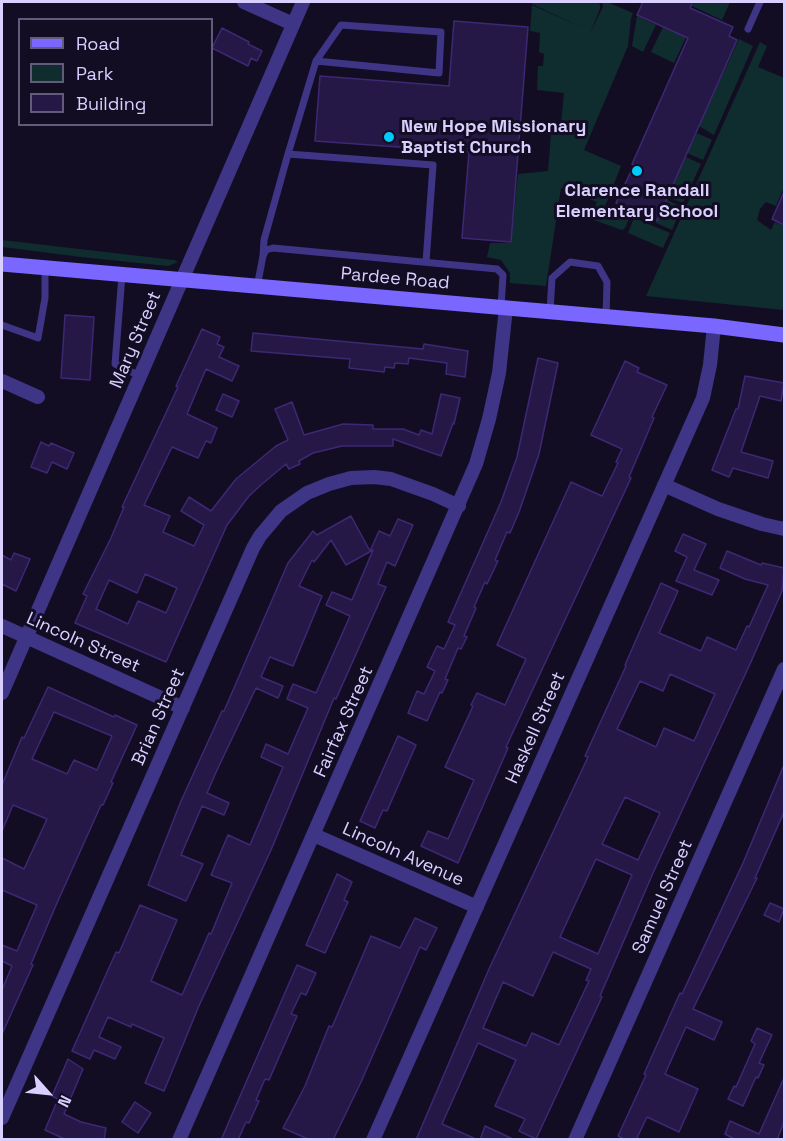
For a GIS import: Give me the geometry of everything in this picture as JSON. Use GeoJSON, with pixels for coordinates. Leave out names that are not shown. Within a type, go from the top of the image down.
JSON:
{"type":"FeatureCollection","features":[{"type":"Feature","properties":{"kind":"main road","name":"Pardee Road"},"geometry":{"type":"LineString","coordinates":[[2,264],[714,326],[784,335]]}},
{"type":"Feature","properties":{"kind":"street"},"geometry":{"type":"LineString","coordinates":[[244,2],[293,24]]}},
{"type":"Feature","properties":{"kind":"street","name":"Mary Street"},"geometry":{"type":"LineString","coordinates":[[2,693],[303,2]]}},
{"type":"Feature","properties":{"kind":"street","name":"Fairfax Street"},"geometry":{"type":"LineString","coordinates":[[179,1140],[476,464],[499,373],[503,308]]}},
{"type":"Feature","properties":{"kind":"street","name":"Haskell Street"},"geometry":{"type":"LineString","coordinates":[[373,1140],[703,398],[710,365],[714,326]]}},
{"type":"Feature","properties":{"kind":"street"},"geometry":{"type":"LineString","coordinates":[[2,381],[38,397]]}},
{"type":"Feature","properties":{"kind":"street","name":"Brian Street"},"geometry":{"type":"LineString","coordinates":[[2,1118],[253,548],[271,521],[307,493],[351,478],[391,479],[459,506]]}},
{"type":"Feature","properties":{"kind":"street"},"geometry":{"type":"LineString","coordinates":[[664,486],[718,509],[784,529]]}},
{"type":"Feature","properties":{"kind":"street","name":"Lincoln Street"},"geometry":{"type":"LineString","coordinates":[[2,626],[183,708]]}},
{"type":"Feature","properties":{"kind":"street","name":"Samuel Street"},"geometry":{"type":"LineString","coordinates":[[575,1140],[784,669]]}},
{"type":"Feature","properties":{"kind":"street","name":"Lincoln Avenue"},"geometry":{"type":"LineString","coordinates":[[314,835],[477,907]]}},
{"type":"Feature","properties":{"kind":"lane"},"geometry":{"type":"LineString","coordinates":[[748,29],[760,2]]}},
{"type":"Feature","properties":{"kind":"lane"},"geometry":{"type":"LineString","coordinates":[[257,287],[264,240],[316,61],[341,25],[441,32],[439,73],[316,61]]}},
{"type":"Feature","properties":{"kind":"lane"},"geometry":{"type":"LineString","coordinates":[[288,154],[433,165],[426,262]]}},
{"type":"Feature","properties":{"kind":"lane"},"geometry":{"type":"LineString","coordinates":[[263,256],[266,250],[273,248],[497,269],[503,275],[503,308]]}},
{"type":"Feature","properties":{"kind":"lane"},"geometry":{"type":"LineString","coordinates":[[550,312],[552,278],[570,262],[598,266],[606,282],[606,317]]}},
{"type":"Feature","properties":{"kind":"lane"},"geometry":{"type":"LineString","coordinates":[[2,325],[38,338],[45,298],[45,267]]}},
{"type":"Feature","properties":{"kind":"lane"},"geometry":{"type":"LineString","coordinates":[[122,275],[115,364],[141,376]]}},
{"type":"Feature","properties":{"kind":"green space"},"geometry":{"type":"Polygon","coordinates":[[[528,2],[597,2],[600,4],[600,9],[590,33],[603,7],[602,2],[633,13],[628,46],[584,150],[621,166],[605,206],[630,216],[622,230],[591,219],[597,202],[561,188],[546,286],[510,283],[510,273],[501,260],[487,257],[490,243],[511,243],[518,174],[548,171],[551,134],[560,134],[564,93],[537,90],[538,66],[543,66],[544,54],[539,52],[540,33],[530,31],[532,5],[585,29],[528,2]]]}},
{"type":"Feature","properties":{"kind":"green space"},"geometry":{"type":"Polygon","coordinates":[[[695,2],[730,2],[722,20],[692,6],[695,2]]]}},
{"type":"Feature","properties":{"kind":"green space"},"geometry":{"type":"Polygon","coordinates":[[[637,16],[656,25],[643,52],[632,46],[637,16]]]}},
{"type":"Feature","properties":{"kind":"green space"},"geometry":{"type":"Polygon","coordinates":[[[663,27],[687,35],[674,63],[651,52],[663,27]]]}},
{"type":"Feature","properties":{"kind":"green space"},"geometry":{"type":"Polygon","coordinates":[[[739,39],[753,46],[714,135],[699,126],[739,39]]]}},
{"type":"Feature","properties":{"kind":"green space"},"geometry":{"type":"Polygon","coordinates":[[[760,42],[767,46],[758,67],[784,78],[784,187],[776,206],[766,202],[760,209],[757,220],[771,230],[775,222],[784,226],[784,310],[646,296],[760,42]]]}},
{"type":"Feature","properties":{"kind":"green space"},"geometry":{"type":"Polygon","coordinates":[[[697,133],[712,140],[703,160],[687,153],[697,133]]]}},
{"type":"Feature","properties":{"kind":"green space"},"geometry":{"type":"Polygon","coordinates":[[[686,157],[701,164],[683,203],[668,197],[686,157]]]}},
{"type":"Feature","properties":{"kind":"green space"},"geometry":{"type":"Polygon","coordinates":[[[667,200],[682,207],[672,230],[656,223],[667,200]]]}},
{"type":"Feature","properties":{"kind":"green space"},"geometry":{"type":"Polygon","coordinates":[[[634,218],[670,233],[663,248],[628,233],[634,218]]]}},
{"type":"Feature","properties":{"kind":"green space"},"geometry":{"type":"Polygon","coordinates":[[[2,240],[178,262],[168,266],[81,257],[2,247],[2,240]]]}},
{"type":"Feature","properties":{"kind":"building"},"geometry":{"type":"Polygon","coordinates":[[[643,2],[693,2],[690,8],[733,27],[729,36],[737,40],[657,221],[616,203],[688,38],[637,15],[643,2]]]}},
{"type":"Feature","properties":{"kind":"building","name":"New Hope Missionary Baptist Church"},"geometry":{"type":"Polygon","coordinates":[[[454,21],[528,27],[511,242],[462,238],[469,152],[315,141],[320,76],[449,86],[454,21]]]}},
{"type":"Feature","properties":{"kind":"building"},"geometry":{"type":"Polygon","coordinates":[[[222,28],[262,51],[257,61],[251,58],[248,66],[213,48],[222,28]]]}},
{"type":"Feature","properties":{"kind":"building"},"geometry":{"type":"Polygon","coordinates":[[[784,192],[784,225],[772,219],[784,192]]]}},
{"type":"Feature","properties":{"kind":"building"},"geometry":{"type":"Polygon","coordinates":[[[65,315],[94,317],[90,380],[61,378],[65,315]]]}},
{"type":"Feature","properties":{"kind":"building"},"geometry":{"type":"Polygon","coordinates":[[[202,329],[220,337],[217,344],[224,347],[219,357],[239,366],[232,381],[206,369],[187,414],[217,428],[211,443],[206,441],[198,458],[172,447],[144,505],[170,516],[163,532],[194,546],[204,525],[181,511],[189,497],[211,511],[236,479],[276,446],[288,440],[275,409],[292,402],[304,435],[343,424],[373,425],[373,429],[403,429],[419,435],[421,430],[432,434],[441,394],[460,398],[454,424],[441,456],[393,439],[393,446],[342,446],[313,453],[299,461],[300,464],[289,469],[286,464],[262,484],[249,496],[227,525],[166,662],[75,623],[87,596],[83,594],[111,538],[124,507],[122,507],[178,387],[176,386],[202,329]],[[145,574],[137,593],[109,580],[96,609],[128,624],[138,601],[166,613],[177,588],[145,574]]]}},
{"type":"Feature","properties":{"kind":"building"},"geometry":{"type":"Polygon","coordinates":[[[253,333],[423,349],[424,344],[468,351],[465,377],[446,374],[447,363],[409,358],[408,364],[395,363],[394,368],[385,367],[384,372],[349,368],[350,359],[251,351],[253,333]]]}},
{"type":"Feature","properties":{"kind":"building"},"geometry":{"type":"Polygon","coordinates":[[[538,358],[558,363],[539,454],[519,512],[510,533],[507,532],[495,560],[498,561],[487,584],[485,582],[474,607],[476,608],[464,636],[467,637],[461,649],[458,648],[445,679],[448,680],[427,721],[408,713],[417,691],[424,694],[435,671],[427,667],[437,646],[444,649],[455,625],[448,622],[501,502],[517,457],[538,358]]]}},
{"type":"Feature","properties":{"kind":"building"},"geometry":{"type":"Polygon","coordinates":[[[625,361],[639,368],[637,372],[667,385],[652,417],[654,418],[629,477],[631,478],[506,747],[508,748],[458,863],[421,846],[428,831],[448,839],[474,780],[445,767],[477,693],[505,705],[526,659],[497,645],[571,482],[602,496],[618,463],[616,462],[622,449],[591,435],[625,361]]]}},
{"type":"Feature","properties":{"kind":"building"},"geometry":{"type":"Polygon","coordinates":[[[745,376],[784,383],[781,401],[760,396],[741,452],[773,461],[768,478],[733,468],[729,477],[712,470],[736,409],[738,409],[745,376]]]}},
{"type":"Feature","properties":{"kind":"building"},"geometry":{"type":"Polygon","coordinates":[[[223,394],[239,401],[232,417],[216,410],[223,394]]]}},
{"type":"Feature","properties":{"kind":"building"},"geometry":{"type":"Polygon","coordinates":[[[41,442],[49,446],[51,443],[74,453],[67,469],[52,462],[47,473],[31,467],[41,442]]]}},
{"type":"Feature","properties":{"kind":"building"},"geometry":{"type":"Polygon","coordinates":[[[351,516],[370,551],[379,531],[390,536],[398,519],[413,525],[395,566],[387,562],[378,584],[386,587],[336,699],[334,698],[271,850],[198,1008],[164,1091],[145,1083],[164,1038],[132,1024],[131,1027],[108,1017],[99,1037],[121,1047],[115,1059],[94,1050],[90,1059],[72,1051],[116,952],[119,953],[140,905],[177,920],[151,981],[182,995],[232,883],[211,875],[228,835],[250,845],[283,767],[261,757],[266,744],[288,754],[308,708],[287,699],[293,684],[316,693],[350,616],[326,605],[332,592],[352,600],[373,550],[346,565],[331,540],[314,562],[312,560],[299,586],[322,596],[293,666],[270,657],[261,677],[283,686],[278,698],[256,688],[217,770],[207,793],[229,803],[224,815],[202,806],[181,855],[203,864],[186,901],[148,885],[181,801],[222,711],[224,711],[288,563],[313,531],[317,535],[351,516]]]}},
{"type":"Feature","properties":{"kind":"building"},"geometry":{"type":"Polygon","coordinates":[[[683,534],[706,544],[694,570],[719,580],[712,595],[676,581],[687,557],[675,551],[683,534]]]}},
{"type":"Feature","properties":{"kind":"building"},"geometry":{"type":"Polygon","coordinates":[[[727,551],[761,565],[762,563],[784,568],[782,591],[653,873],[600,996],[602,997],[536,1139],[519,1131],[525,1119],[495,1106],[516,1060],[478,1043],[442,1124],[478,1140],[416,1140],[489,969],[588,757],[585,756],[661,583],[678,591],[659,633],[701,651],[707,637],[736,650],[747,626],[749,627],[768,585],[745,579],[720,568],[727,551]],[[670,674],[663,691],[640,681],[617,729],[656,747],[664,728],[694,741],[715,694],[670,674]],[[625,797],[602,844],[638,860],[660,813],[625,797]],[[596,859],[560,937],[598,954],[632,875],[596,859]],[[553,952],[533,996],[503,982],[483,1028],[526,1046],[532,1033],[559,1045],[589,981],[586,980],[591,969],[553,952]]]}},
{"type":"Feature","properties":{"kind":"building"},"geometry":{"type":"Polygon","coordinates":[[[14,553],[30,559],[16,591],[2,584],[2,555],[11,560],[14,553]]]}},
{"type":"Feature","properties":{"kind":"building"},"geometry":{"type":"Polygon","coordinates":[[[48,687],[137,725],[111,782],[113,783],[57,903],[31,964],[33,965],[2,1034],[2,990],[12,966],[2,961],[2,945],[17,951],[37,905],[2,890],[2,858],[24,869],[47,819],[13,805],[2,831],[2,785],[22,737],[24,738],[48,687]],[[54,712],[32,759],[67,774],[74,760],[97,770],[112,736],[54,712]]]}},
{"type":"Feature","properties":{"kind":"building"},"geometry":{"type":"Polygon","coordinates":[[[398,736],[416,745],[387,811],[383,810],[375,828],[360,821],[398,736]]]}},
{"type":"Feature","properties":{"kind":"building"},"geometry":{"type":"Polygon","coordinates":[[[784,765],[784,812],[755,878],[757,878],[693,1009],[722,1022],[714,1040],[686,1027],[665,1074],[698,1089],[679,1132],[647,1117],[636,1140],[626,1140],[618,1136],[646,1075],[644,1074],[680,993],[682,994],[743,863],[784,765]]]}},
{"type":"Feature","properties":{"kind":"building"},"geometry":{"type":"Polygon","coordinates":[[[337,874],[352,882],[344,900],[348,902],[325,953],[306,945],[337,874]]]}},
{"type":"Feature","properties":{"kind":"building"},"geometry":{"type":"Polygon","coordinates":[[[770,903],[784,909],[779,922],[764,915],[770,903]]]}},
{"type":"Feature","properties":{"kind":"building"},"geometry":{"type":"Polygon","coordinates":[[[415,918],[437,928],[426,950],[420,947],[333,1140],[310,1140],[283,1128],[305,1086],[329,1026],[332,1027],[371,936],[400,948],[415,918]]]}},
{"type":"Feature","properties":{"kind":"building"},"geometry":{"type":"Polygon","coordinates":[[[297,965],[316,973],[306,995],[301,993],[291,1014],[297,1016],[269,1080],[265,1079],[256,1100],[259,1101],[249,1123],[246,1122],[238,1140],[221,1140],[297,965]]]}},
{"type":"Feature","properties":{"kind":"building"},"geometry":{"type":"Polygon","coordinates":[[[757,1028],[772,1035],[759,1063],[764,1065],[743,1106],[728,1099],[734,1086],[736,1087],[755,1044],[751,1041],[757,1028]]]}},
{"type":"Feature","properties":{"kind":"building"},"geometry":{"type":"Polygon","coordinates":[[[68,1059],[83,1069],[64,1114],[81,1122],[106,1128],[104,1140],[67,1140],[45,1130],[58,1099],[52,1096],[68,1059]]]}},
{"type":"Feature","properties":{"kind":"building"},"geometry":{"type":"Polygon","coordinates":[[[784,1078],[784,1122],[777,1140],[736,1140],[725,1134],[730,1121],[759,1134],[784,1078]]]}},
{"type":"Feature","properties":{"kind":"building"},"geometry":{"type":"Polygon","coordinates":[[[135,1102],[151,1113],[138,1133],[122,1122],[135,1102]]]}},
{"type":"Feature","properties":{"kind":"building"},"geometry":{"type":"Polygon","coordinates":[[[485,1126],[515,1140],[480,1140],[485,1126]]]}},
{"type":"Feature","properties":{"kind":"place","name":"New Hope Missionary Baptist Church"},"geometry":{"type":"Point","coordinates":[389,137]}},
{"type":"Feature","properties":{"kind":"place","name":"Clarence Randall Elementary School"},"geometry":{"type":"Point","coordinates":[637,171]}}]}
